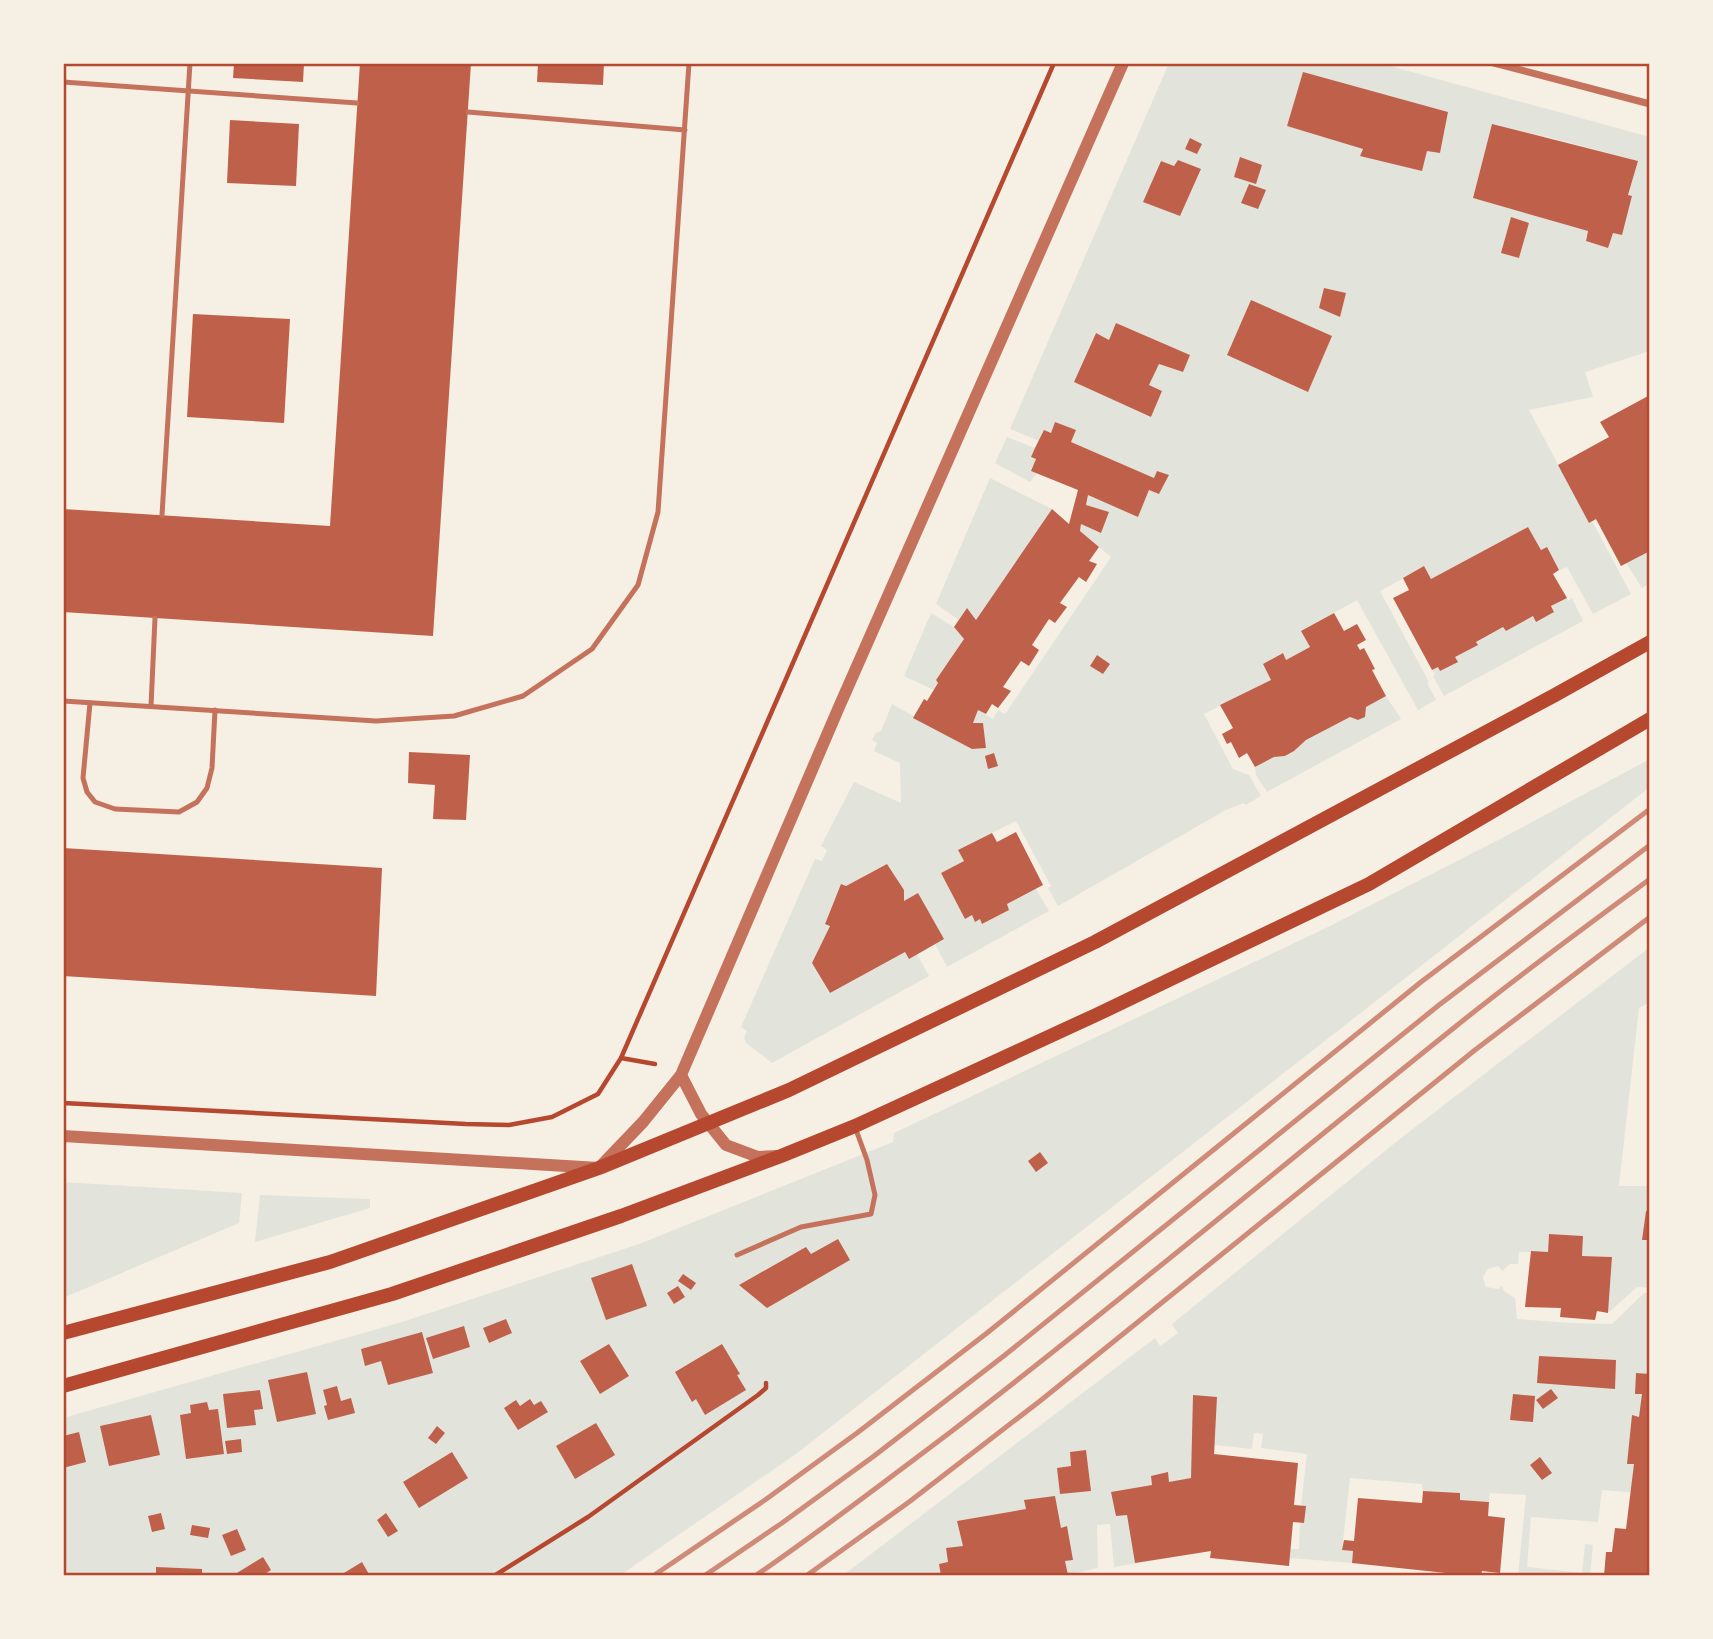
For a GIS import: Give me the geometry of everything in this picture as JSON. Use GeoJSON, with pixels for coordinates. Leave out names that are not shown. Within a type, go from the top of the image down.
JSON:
{"type":"FeatureCollection","features":[{"type":"Feature","properties":{"kind":"main road"},"geometry":{"type":"LineString","coordinates":[[63,1333],[330,1262],[599,1168],[789,1090],[1095,942],[1650,642]]}},
{"type":"Feature","properties":{"kind":"main road"},"geometry":{"type":"LineString","coordinates":[[63,1386],[391,1294],[621,1216],[855,1126],[1096,1015],[1369,884],[1650,719]]}},
{"type":"Feature","properties":{"kind":"street"},"geometry":{"type":"LineString","coordinates":[[63,1136],[599,1168],[643,1122],[681,1075],[839,707],[1123,63]]}},
{"type":"Feature","properties":{"kind":"street"},"geometry":{"type":"LineString","coordinates":[[1494,63],[1650,104]]}},
{"type":"Feature","properties":{"kind":"street"},"geometry":{"type":"LineString","coordinates":[[681,1075],[701,1114],[726,1145],[758,1157],[780,1156]]}},
{"type":"Feature","properties":{"kind":"lane"},"geometry":{"type":"LineString","coordinates":[[163,515],[190,63]]}},
{"type":"Feature","properties":{"kind":"lane"},"geometry":{"type":"LineString","coordinates":[[63,701],[376,721],[454,716],[523,696],[592,649],[638,585],[658,512],[690,63]]}},
{"type":"Feature","properties":{"kind":"lane"},"geometry":{"type":"LineString","coordinates":[[63,82],[358,103]]}},
{"type":"Feature","properties":{"kind":"lane"},"geometry":{"type":"LineString","coordinates":[[468,112],[685,130]]}},
{"type":"Feature","properties":{"kind":"lane"},"geometry":{"type":"LineString","coordinates":[[151,706],[155,618]]}},
{"type":"Feature","properties":{"kind":"lane"},"geometry":{"type":"LineString","coordinates":[[90,703],[83,778],[87,792],[95,802],[115,809],[179,812],[197,802],[207,788],[212,768],[215,710]]}},
{"type":"Feature","properties":{"kind":"lane"},"geometry":{"type":"LineString","coordinates":[[737,1255],[801,1227],[871,1214],[875,1195],[855,1126]]}},
{"type":"Feature","properties":{"kind":"path"},"geometry":{"type":"LineString","coordinates":[[63,1103],[509,1125],[552,1117],[597,1094],[621,1058],[1054,63]]}},
{"type":"Feature","properties":{"kind":"path"},"geometry":{"type":"LineString","coordinates":[[494,1576],[588,1517],[758,1395],[766,1388],[766,1383]]}},
{"type":"Feature","properties":{"kind":"shaded area"},"geometry":{"type":"Polygon","coordinates":[[[1169,63],[1379,63],[1650,137],[1650,351],[1585,372],[1593,397],[1529,410],[1631,594],[1593,614],[1567,567],[1559,570],[1547,548],[1541,550],[1528,527],[1431,579],[1424,567],[1380,591],[1436,700],[1418,710],[1357,600],[1301,631],[1310,647],[1286,660],[1282,653],[1263,664],[1271,680],[1204,714],[1233,769],[1249,775],[1261,796],[1246,805],[1244,803],[1226,810],[1058,906],[1048,888],[1051,886],[1016,821],[958,850],[964,861],[941,873],[965,919],[972,915],[983,924],[1009,910],[1007,904],[1036,889],[1049,911],[947,967],[935,944],[917,894],[904,901],[904,890],[887,864],[846,886],[841,884],[825,923],[830,926],[812,963],[829,993],[905,952],[917,954],[929,976],[772,1063],[746,1043],[744,1038],[747,1031],[741,1027],[815,859],[822,861],[827,850],[821,846],[854,782],[901,803],[900,763],[874,751],[877,743],[872,740],[876,733],[881,731],[892,704],[972,749],[986,748],[983,723],[973,723],[978,710],[993,719],[998,710],[1005,714],[1111,557],[1080,531],[1081,524],[1101,532],[1109,513],[1086,505],[1088,495],[1138,516],[1149,490],[1159,494],[1169,476],[1154,478],[1071,442],[1055,422],[1051,433],[1044,431],[1039,441],[1010,429],[1169,63]],[[1303,73],[1288,126],[1363,149],[1360,155],[1422,171],[1427,151],[1440,152],[1448,112],[1303,73]],[[1492,124],[1473,198],[1588,231],[1586,241],[1607,248],[1613,233],[1622,234],[1632,196],[1628,195],[1638,161],[1492,124]],[[1178,160],[1174,166],[1160,161],[1144,202],[1180,216],[1201,170],[1178,160]],[[1511,218],[1501,253],[1519,258],[1529,223],[1511,218]],[[1251,301],[1227,355],[1308,391],[1332,336],[1251,301]],[[1116,323],[1109,340],[1095,333],[1074,382],[1151,417],[1162,391],[1149,385],[1159,364],[1183,372],[1190,355],[1116,323]]]}},
{"type":"Feature","properties":{"kind":"shaded area"},"geometry":{"type":"Polygon","coordinates":[[[1007,437],[1035,448],[1031,457],[1036,459],[1037,473],[1030,482],[995,463],[1007,437]]]}},
{"type":"Feature","properties":{"kind":"shaded area"},"geometry":{"type":"Polygon","coordinates":[[[990,478],[1052,509],[976,620],[967,609],[959,620],[936,604],[990,478]]]}},
{"type":"Feature","properties":{"kind":"shaded area"},"geometry":{"type":"Polygon","coordinates":[[[1650,551],[1650,583],[1642,588],[1626,563],[1650,551]]]}},
{"type":"Feature","properties":{"kind":"shaded area"},"geometry":{"type":"Polygon","coordinates":[[[1567,598],[1568,601],[1572,598],[1583,621],[1444,696],[1432,670],[1503,627],[1506,631],[1533,616],[1537,621],[1554,612],[1552,606],[1567,598]]]}},
{"type":"Feature","properties":{"kind":"shaded area"},"geometry":{"type":"Polygon","coordinates":[[[931,613],[954,627],[964,639],[936,680],[938,683],[934,690],[904,676],[931,613]]]}},
{"type":"Feature","properties":{"kind":"shaded area"},"geometry":{"type":"Polygon","coordinates":[[[1386,696],[1401,719],[1267,792],[1256,775],[1255,767],[1274,757],[1286,756],[1306,740],[1350,717],[1358,720],[1364,717],[1366,707],[1386,696]]]}},
{"type":"Feature","properties":{"kind":"shaded area"},"geometry":{"type":"Polygon","coordinates":[[[1650,759],[1650,787],[796,1454],[619,1576],[63,1576],[63,1418],[402,1322],[639,1244],[893,1142],[894,1133],[1328,927],[1650,759]]]}},
{"type":"Feature","properties":{"kind":"shaded area"},"geometry":{"type":"Polygon","coordinates":[[[1650,947],[1650,1002],[1639,1008],[1619,1186],[1650,1186],[1650,1211],[1646,1211],[1643,1239],[1650,1240],[1650,1288],[1637,1287],[1608,1313],[1612,1257],[1582,1256],[1583,1236],[1549,1234],[1548,1252],[1519,1252],[1518,1264],[1510,1264],[1502,1271],[1498,1266],[1488,1269],[1483,1277],[1486,1287],[1498,1289],[1502,1286],[1504,1291],[1515,1298],[1517,1319],[1612,1324],[1644,1293],[1650,1293],[1650,1494],[1602,1490],[1598,1522],[1531,1517],[1527,1567],[1582,1573],[1585,1544],[1593,1545],[1590,1576],[1518,1576],[1526,1495],[1490,1493],[1489,1502],[1460,1500],[1459,1493],[1423,1491],[1422,1484],[1350,1478],[1342,1550],[1353,1551],[1352,1563],[1290,1558],[1290,1549],[1299,1549],[1300,1523],[1304,1523],[1301,1506],[1307,1454],[1261,1448],[1263,1434],[1254,1433],[1252,1449],[1215,1445],[1211,1551],[1114,1567],[1110,1524],[1097,1525],[1098,1568],[1068,1575],[842,1576],[1155,1338],[1160,1346],[1178,1333],[1172,1324],[1401,1138],[1650,947]]]}},
{"type":"Feature","properties":{"kind":"shaded area"},"geometry":{"type":"Polygon","coordinates":[[[63,1182],[242,1193],[239,1223],[63,1298],[63,1182]]]}},
{"type":"Feature","properties":{"kind":"shaded area"},"geometry":{"type":"Polygon","coordinates":[[[260,1195],[370,1199],[370,1208],[255,1242],[260,1195]]]}},
{"type":"Feature","properties":{"kind":"building"},"geometry":{"type":"Polygon","coordinates":[[[234,63],[304,63],[303,82],[233,78],[234,63]]]}},
{"type":"Feature","properties":{"kind":"building"},"geometry":{"type":"Polygon","coordinates":[[[360,63],[471,63],[433,636],[63,612],[63,509],[330,526],[360,63]]]}},
{"type":"Feature","properties":{"kind":"building"},"geometry":{"type":"Polygon","coordinates":[[[538,63],[604,63],[603,85],[537,82],[538,63]]]}},
{"type":"Feature","properties":{"kind":"building"},"geometry":{"type":"Polygon","coordinates":[[[1303,72],[1448,112],[1440,153],[1427,151],[1422,171],[1360,156],[1363,149],[1287,126],[1303,72]]]}},
{"type":"Feature","properties":{"kind":"building"},"geometry":{"type":"Polygon","coordinates":[[[230,120],[299,124],[296,186],[227,183],[230,120]]]}},
{"type":"Feature","properties":{"kind":"building"},"geometry":{"type":"Polygon","coordinates":[[[1492,124],[1638,161],[1628,195],[1632,196],[1622,235],[1613,233],[1608,248],[1586,241],[1588,231],[1473,198],[1492,124]]]}},
{"type":"Feature","properties":{"kind":"building"},"geometry":{"type":"Polygon","coordinates":[[[1190,138],[1202,144],[1197,154],[1185,149],[1190,138]]]}},
{"type":"Feature","properties":{"kind":"building"},"geometry":{"type":"Polygon","coordinates":[[[1240,157],[1262,165],[1256,184],[1234,177],[1240,157]]]}},
{"type":"Feature","properties":{"kind":"building"},"geometry":{"type":"Polygon","coordinates":[[[1178,160],[1201,169],[1180,216],[1143,202],[1161,161],[1174,166],[1178,160]]]}},
{"type":"Feature","properties":{"kind":"building"},"geometry":{"type":"Polygon","coordinates":[[[1249,184],[1266,190],[1258,209],[1241,203],[1249,184]]]}},
{"type":"Feature","properties":{"kind":"building"},"geometry":{"type":"Polygon","coordinates":[[[1511,217],[1529,223],[1519,258],[1501,253],[1511,217]]]}},
{"type":"Feature","properties":{"kind":"building"},"geometry":{"type":"Polygon","coordinates":[[[1324,288],[1346,293],[1340,317],[1319,308],[1324,288]]]}},
{"type":"Feature","properties":{"kind":"building"},"geometry":{"type":"Polygon","coordinates":[[[1251,300],[1332,336],[1308,392],[1227,355],[1251,300]]]}},
{"type":"Feature","properties":{"kind":"building"},"geometry":{"type":"Polygon","coordinates":[[[193,314],[290,319],[284,423],[187,417],[193,314]]]}},
{"type":"Feature","properties":{"kind":"building"},"geometry":{"type":"Polygon","coordinates":[[[1116,323],[1190,355],[1183,372],[1159,364],[1149,385],[1162,391],[1151,417],[1074,382],[1096,333],[1109,340],[1116,323]]]}},
{"type":"Feature","properties":{"kind":"building"},"geometry":{"type":"Polygon","coordinates":[[[1650,395],[1650,551],[1621,566],[1596,519],[1589,523],[1558,465],[1609,437],[1600,422],[1650,395]]]}},
{"type":"Feature","properties":{"kind":"building"},"geometry":{"type":"Polygon","coordinates":[[[1055,422],[1076,430],[1071,442],[1154,478],[1157,471],[1169,475],[1159,494],[1149,490],[1138,517],[1088,495],[1086,505],[1109,512],[1101,533],[1081,524],[1080,531],[1099,547],[1089,561],[1097,564],[1086,582],[1079,577],[1060,603],[1067,607],[1055,623],[1049,619],[1032,645],[1039,650],[1029,666],[1021,661],[1003,687],[1011,691],[998,708],[992,704],[986,714],[978,710],[973,723],[983,723],[986,748],[972,749],[913,718],[924,699],[927,701],[938,683],[936,680],[964,639],[954,627],[967,608],[976,620],[1052,509],[1069,524],[1078,490],[1031,471],[1036,459],[1031,457],[1035,448],[1044,430],[1051,433],[1055,422]]]}},
{"type":"Feature","properties":{"kind":"building"},"geometry":{"type":"Polygon","coordinates":[[[1528,527],[1541,550],[1547,547],[1559,570],[1553,574],[1567,598],[1551,606],[1554,612],[1536,622],[1533,616],[1506,631],[1503,627],[1455,657],[1458,662],[1440,671],[1438,667],[1432,670],[1393,598],[1409,590],[1403,578],[1424,566],[1431,579],[1528,527]]]}},
{"type":"Feature","properties":{"kind":"building"},"geometry":{"type":"Polygon","coordinates":[[[1334,613],[1344,631],[1357,624],[1366,640],[1357,645],[1360,650],[1364,648],[1386,696],[1366,707],[1365,717],[1358,720],[1350,717],[1306,740],[1285,756],[1274,757],[1255,767],[1247,753],[1239,758],[1231,742],[1227,744],[1222,734],[1233,728],[1220,705],[1271,680],[1263,664],[1283,653],[1286,660],[1310,647],[1301,631],[1334,613]]]}},
{"type":"Feature","properties":{"kind":"building"},"geometry":{"type":"Polygon","coordinates":[[[1097,655],[1110,664],[1103,674],[1090,666],[1097,655]]]}},
{"type":"Feature","properties":{"kind":"building"},"geometry":{"type":"Polygon","coordinates":[[[409,752],[470,755],[466,820],[433,819],[435,785],[408,783],[409,752]]]}},
{"type":"Feature","properties":{"kind":"building"},"geometry":{"type":"Polygon","coordinates":[[[994,753],[998,766],[988,769],[985,756],[994,753]]]}},
{"type":"Feature","properties":{"kind":"building"},"geometry":{"type":"Polygon","coordinates":[[[1016,832],[1043,885],[1007,904],[1009,910],[982,924],[980,919],[975,922],[972,915],[965,919],[941,873],[964,861],[958,850],[992,833],[997,842],[1016,832]]]}},
{"type":"Feature","properties":{"kind":"building"},"geometry":{"type":"Polygon","coordinates":[[[63,848],[382,868],[376,996],[63,976],[63,848]]]}},
{"type":"Feature","properties":{"kind":"building"},"geometry":{"type":"Polygon","coordinates":[[[887,864],[904,890],[904,901],[918,893],[944,939],[909,959],[905,952],[830,993],[812,963],[830,926],[825,924],[841,884],[846,886],[887,864]]]}},
{"type":"Feature","properties":{"kind":"building"},"geometry":{"type":"Polygon","coordinates":[[[1040,1152],[1048,1163],[1036,1172],[1028,1161],[1040,1152]]]}},
{"type":"Feature","properties":{"kind":"building"},"geometry":{"type":"Polygon","coordinates":[[[1646,1211],[1650,1211],[1650,1240],[1642,1240],[1646,1211]]]}},
{"type":"Feature","properties":{"kind":"building"},"geometry":{"type":"Polygon","coordinates":[[[1549,1234],[1583,1236],[1582,1256],[1612,1257],[1608,1313],[1597,1311],[1595,1320],[1560,1317],[1561,1308],[1525,1307],[1531,1251],[1548,1252],[1549,1234]]]}},
{"type":"Feature","properties":{"kind":"building"},"geometry":{"type":"Polygon","coordinates":[[[838,1239],[850,1260],[767,1308],[739,1285],[806,1247],[811,1254],[838,1239]]]}},
{"type":"Feature","properties":{"kind":"building"},"geometry":{"type":"Polygon","coordinates":[[[632,1264],[647,1306],[606,1320],[591,1278],[632,1264]]]}},
{"type":"Feature","properties":{"kind":"building"},"geometry":{"type":"Polygon","coordinates":[[[683,1274],[696,1283],[691,1290],[678,1281],[683,1274]]]}},
{"type":"Feature","properties":{"kind":"building"},"geometry":{"type":"Polygon","coordinates":[[[678,1286],[685,1297],[674,1304],[667,1293],[678,1286]]]}},
{"type":"Feature","properties":{"kind":"building"},"geometry":{"type":"Polygon","coordinates":[[[506,1319],[512,1333],[489,1343],[483,1328],[506,1319]]]}},
{"type":"Feature","properties":{"kind":"building"},"geometry":{"type":"Polygon","coordinates":[[[464,1326],[470,1347],[433,1359],[426,1338],[464,1326]]]}},
{"type":"Feature","properties":{"kind":"building"},"geometry":{"type":"Polygon","coordinates":[[[422,1332],[433,1373],[388,1385],[381,1361],[365,1366],[361,1349],[422,1332]]]}},
{"type":"Feature","properties":{"kind":"building"},"geometry":{"type":"Polygon","coordinates":[[[609,1344],[629,1376],[600,1394],[580,1361],[609,1344]]]}},
{"type":"Feature","properties":{"kind":"building"},"geometry":{"type":"Polygon","coordinates":[[[722,1344],[746,1390],[705,1415],[696,1399],[692,1402],[675,1372],[722,1344]]]}},
{"type":"Feature","properties":{"kind":"building"},"geometry":{"type":"Polygon","coordinates":[[[1539,1356],[1616,1360],[1615,1389],[1537,1383],[1539,1356]]]}},
{"type":"Feature","properties":{"kind":"building"},"geometry":{"type":"Polygon","coordinates":[[[307,1372],[316,1414],[277,1422],[268,1380],[307,1372]]]}},
{"type":"Feature","properties":{"kind":"building"},"geometry":{"type":"Polygon","coordinates":[[[1636,1373],[1650,1374],[1650,1576],[1604,1576],[1606,1552],[1612,1552],[1615,1528],[1626,1529],[1634,1464],[1627,1464],[1632,1415],[1639,1417],[1642,1394],[1635,1394],[1636,1373]]]}},
{"type":"Feature","properties":{"kind":"building"},"geometry":{"type":"Polygon","coordinates":[[[337,1386],[341,1401],[351,1398],[355,1413],[328,1420],[323,1390],[337,1386]]]}},
{"type":"Feature","properties":{"kind":"building"},"geometry":{"type":"Polygon","coordinates":[[[1551,1389],[1558,1398],[1543,1409],[1536,1400],[1551,1389]]]}},
{"type":"Feature","properties":{"kind":"building"},"geometry":{"type":"Polygon","coordinates":[[[260,1390],[263,1409],[254,1410],[256,1425],[227,1428],[223,1394],[260,1390]]]}},
{"type":"Feature","properties":{"kind":"building"},"geometry":{"type":"Polygon","coordinates":[[[1513,1394],[1535,1396],[1533,1422],[1510,1420],[1513,1394]]]}},
{"type":"Feature","properties":{"kind":"building"},"geometry":{"type":"Polygon","coordinates":[[[1193,1395],[1217,1397],[1214,1454],[1298,1463],[1294,1505],[1306,1506],[1304,1523],[1293,1522],[1289,1566],[1210,1558],[1211,1551],[1135,1563],[1127,1515],[1116,1516],[1111,1492],[1152,1485],[1151,1476],[1168,1472],[1169,1482],[1191,1478],[1193,1395]]]}},
{"type":"Feature","properties":{"kind":"building"},"geometry":{"type":"Polygon","coordinates":[[[530,1399],[534,1405],[541,1401],[548,1412],[518,1430],[504,1408],[516,1400],[520,1406],[530,1399]]]}},
{"type":"Feature","properties":{"kind":"building"},"geometry":{"type":"Polygon","coordinates":[[[207,1402],[209,1410],[218,1409],[224,1454],[186,1459],[180,1415],[191,1413],[190,1405],[207,1402]]]}},
{"type":"Feature","properties":{"kind":"building"},"geometry":{"type":"Polygon","coordinates":[[[151,1415],[160,1455],[109,1466],[100,1426],[151,1415]]]}},
{"type":"Feature","properties":{"kind":"building"},"geometry":{"type":"Polygon","coordinates":[[[596,1423],[615,1455],[575,1479],[556,1446],[596,1423]]]}},
{"type":"Feature","properties":{"kind":"building"},"geometry":{"type":"Polygon","coordinates":[[[437,1426],[445,1433],[436,1444],[428,1438],[437,1426]]]}},
{"type":"Feature","properties":{"kind":"building"},"geometry":{"type":"Polygon","coordinates":[[[79,1432],[86,1462],[63,1468],[63,1436],[79,1432]]]}},
{"type":"Feature","properties":{"kind":"building"},"geometry":{"type":"Polygon","coordinates":[[[241,1439],[242,1452],[227,1454],[225,1441],[241,1439]]]}},
{"type":"Feature","properties":{"kind":"building"},"geometry":{"type":"Polygon","coordinates":[[[1086,1450],[1091,1491],[1060,1494],[1057,1468],[1071,1466],[1070,1452],[1086,1450]]]}},
{"type":"Feature","properties":{"kind":"building"},"geometry":{"type":"Polygon","coordinates":[[[452,1452],[468,1478],[419,1508],[403,1482],[452,1452]]]}},
{"type":"Feature","properties":{"kind":"building"},"geometry":{"type":"Polygon","coordinates":[[[1540,1457],[1552,1473],[1542,1480],[1530,1465],[1540,1457]]]}},
{"type":"Feature","properties":{"kind":"building"},"geometry":{"type":"Polygon","coordinates":[[[1423,1491],[1460,1493],[1460,1500],[1489,1502],[1488,1516],[1505,1518],[1500,1573],[1482,1571],[1481,1576],[1474,1576],[1352,1563],[1353,1551],[1342,1550],[1344,1540],[1354,1541],[1358,1498],[1422,1503],[1423,1491]]]}},
{"type":"Feature","properties":{"kind":"building"},"geometry":{"type":"Polygon","coordinates":[[[1055,1496],[1061,1528],[1067,1526],[1073,1560],[1065,1561],[1068,1575],[941,1576],[939,1564],[948,1562],[946,1548],[963,1546],[957,1521],[1026,1509],[1024,1500],[1055,1496]]]}},
{"type":"Feature","properties":{"kind":"building"},"geometry":{"type":"Polygon","coordinates":[[[161,1513],[165,1529],[152,1532],[148,1516],[161,1513]]]}},
{"type":"Feature","properties":{"kind":"building"},"geometry":{"type":"Polygon","coordinates":[[[386,1513],[398,1531],[388,1537],[377,1520],[386,1513]]]}},
{"type":"Feature","properties":{"kind":"building"},"geometry":{"type":"Polygon","coordinates":[[[192,1525],[210,1528],[208,1538],[190,1535],[192,1525]]]}},
{"type":"Feature","properties":{"kind":"building"},"geometry":{"type":"Polygon","coordinates":[[[237,1529],[246,1550],[231,1556],[222,1535],[237,1529]]]}},
{"type":"Feature","properties":{"kind":"building"},"geometry":{"type":"Polygon","coordinates":[[[263,1557],[271,1570],[262,1576],[232,1576],[263,1557]]]}},
{"type":"Feature","properties":{"kind":"building"},"geometry":{"type":"Polygon","coordinates":[[[362,1562],[370,1576],[339,1576],[362,1562]]]}},
{"type":"Feature","properties":{"kind":"building"},"geometry":{"type":"Polygon","coordinates":[[[156,1567],[202,1569],[202,1576],[156,1576],[156,1567]]]}},
{"type":"Feature","properties":{"kind":"railway"},"geometry":{"type":"LineString","coordinates":[[653,1576],[765,1500],[987,1333],[1421,982],[1650,809]]}},
{"type":"Feature","properties":{"kind":"railway"},"geometry":{"type":"LineString","coordinates":[[704,1576],[874,1456],[1005,1355],[1439,1005],[1650,845]]}},
{"type":"Feature","properties":{"kind":"railway"},"geometry":{"type":"LineString","coordinates":[[755,1576],[948,1434],[1479,1008],[1650,879]]}},
{"type":"Feature","properties":{"kind":"railway"},"geometry":{"type":"LineString","coordinates":[[806,1576],[909,1502],[1040,1401],[1475,1050],[1650,917]]}}]}
